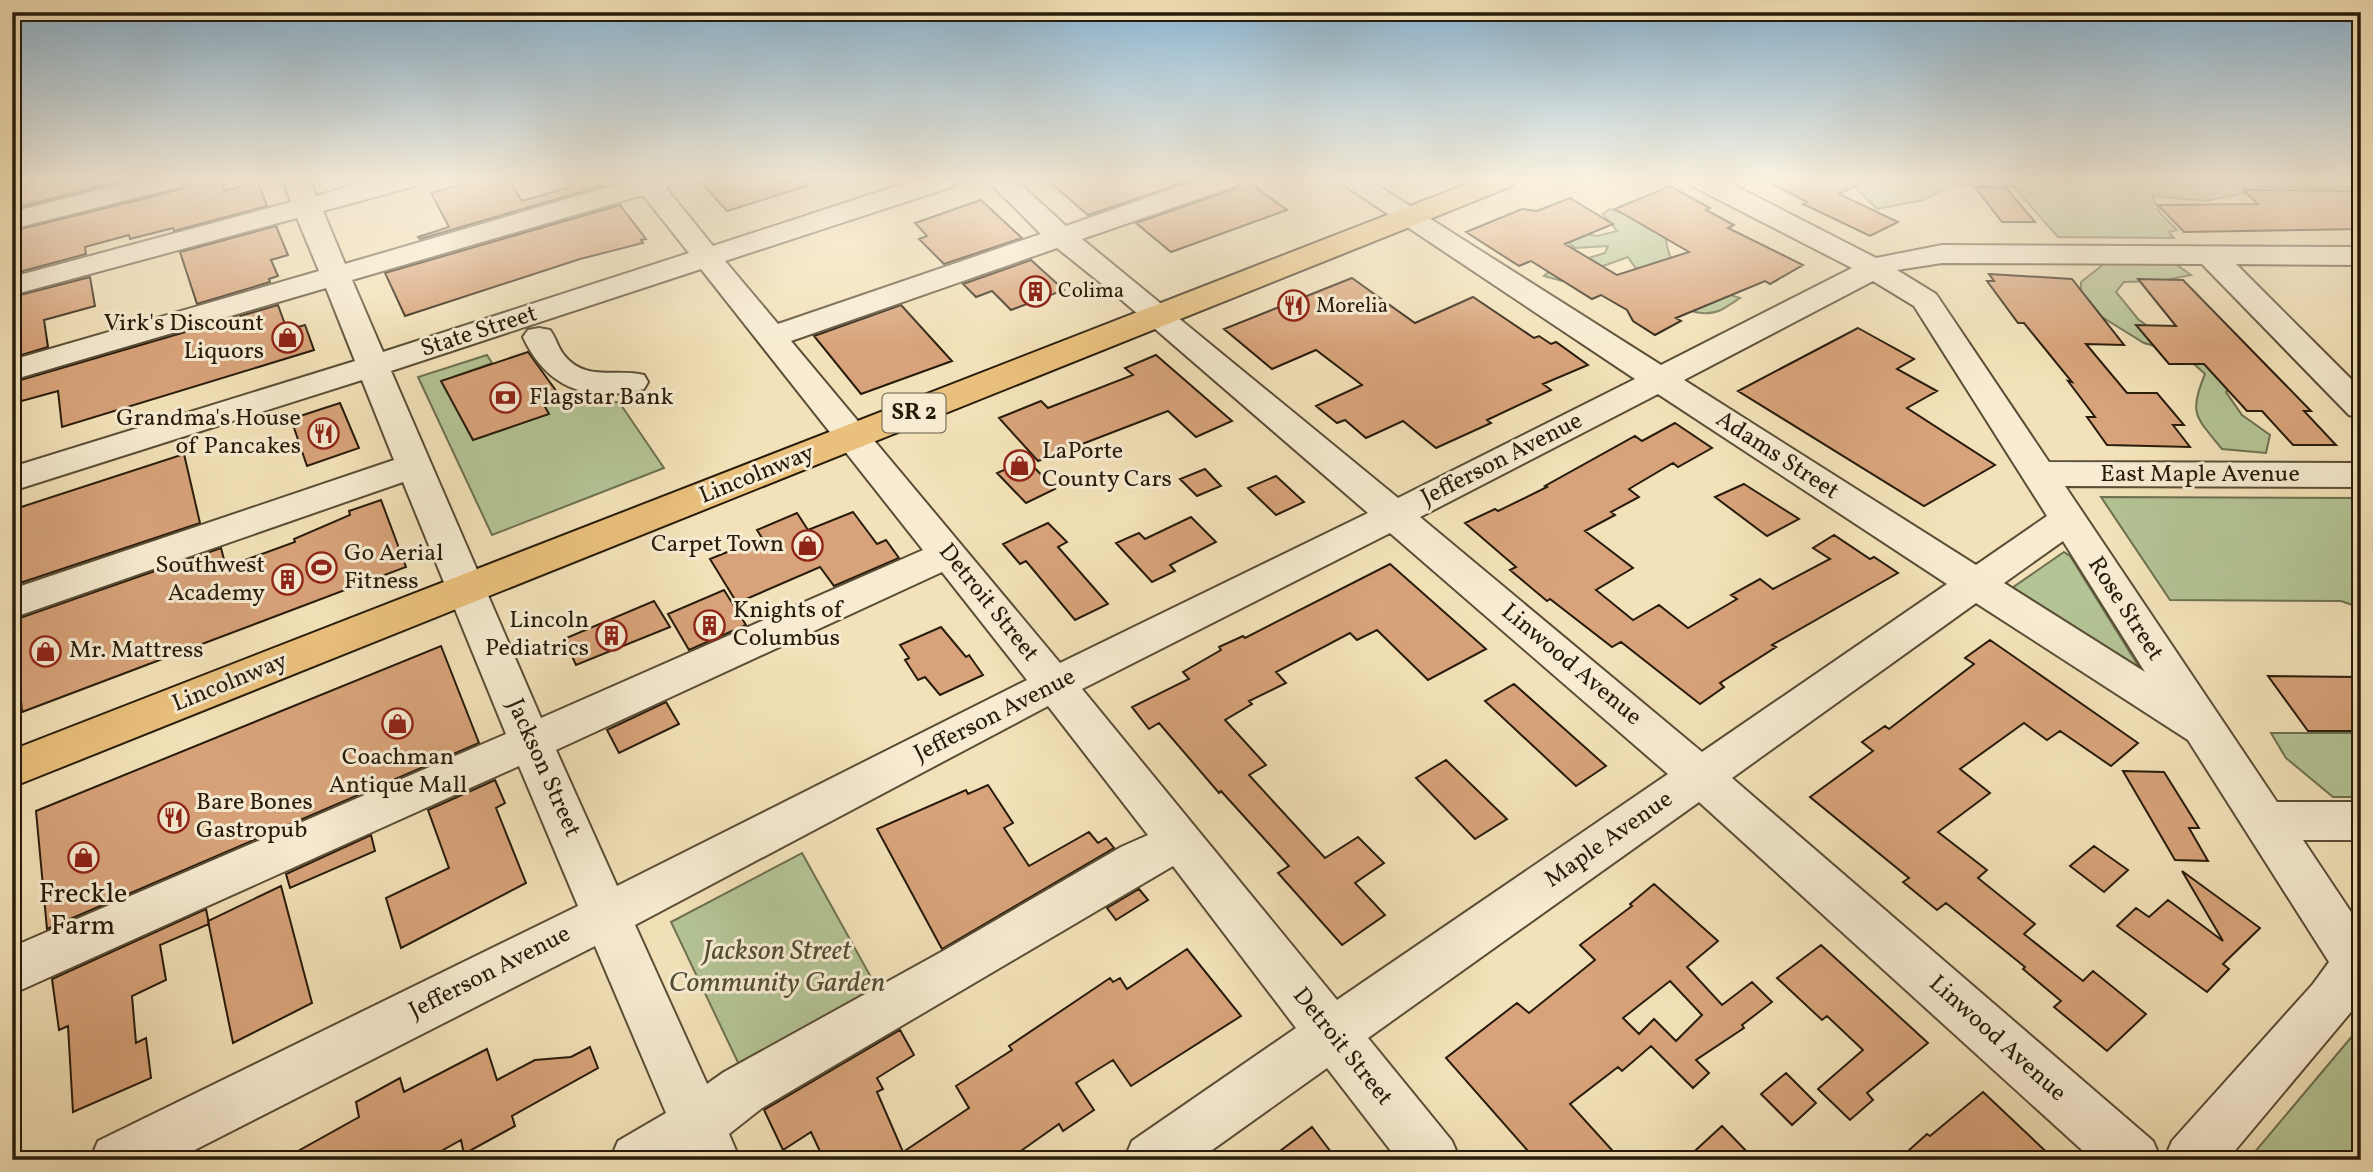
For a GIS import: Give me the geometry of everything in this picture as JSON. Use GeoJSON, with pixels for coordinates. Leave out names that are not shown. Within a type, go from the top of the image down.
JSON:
{"type":"FeatureCollection","features":[{"type":"Feature","properties":{"kind":"main road","name":"Lincolnway"},"geometry":{"type":"LineString","coordinates":[[12,769],[1365,235]]}},
{"type":"Feature","properties":{"kind":"street"},"geometry":{"type":"LineString","coordinates":[[12,286],[173,235]]}},
{"type":"Feature","properties":{"kind":"street","name":"Jackson Street"},"geometry":{"type":"LineString","coordinates":[[317,235],[466,590],[705,1142]]}},
{"type":"Feature","properties":{"kind":"street"},"geometry":{"type":"LineString","coordinates":[[12,370],[476,235]]}},
{"type":"Feature","properties":{"kind":"street","name":"Detroit Street"},"geometry":{"type":"LineString","coordinates":[[692,235],[771,337],[1433,1160]]}},
{"type":"Feature","properties":{"kind":"street","name":"State Street"},"geometry":{"type":"LineString","coordinates":[[12,479],[374,366],[777,235]]}},
{"type":"Feature","properties":{"kind":"street","name":"Linwood Avenue"},"geometry":{"type":"LineString","coordinates":[[1058,235],[1159,316],[1701,776],[2134,1160]]}},
{"type":"Feature","properties":{"kind":"street"},"geometry":{"type":"LineString","coordinates":[[771,337],[1071,235]]}},
{"type":"Feature","properties":{"kind":"street","name":"Adams Street"},"geometry":{"type":"LineString","coordinates":[[1433,235],[2205,732]]}},
{"type":"Feature","properties":{"kind":"street","name":"Rose Street"},"geometry":{"type":"LineString","coordinates":[[1809,235],[1872,267],[1925,300],[2359,966]]}},
{"type":"Feature","properties":{"kind":"street"},"geometry":{"type":"LineString","coordinates":[[1918,255],[1925,300]]}},
{"type":"Feature","properties":{"kind":"street","name":"Jefferson Avenue"},"geometry":{"type":"LineString","coordinates":[[117,1160],[1395,515],[1852,281],[1872,267],[1918,255],[2361,256]]}},
{"type":"Feature","properties":{"kind":"street"},"geometry":{"type":"LineString","coordinates":[[2210,255],[2361,408]]}},
{"type":"Feature","properties":{"kind":"street"},"geometry":{"type":"LineString","coordinates":[[539,337],[547,357],[569,378],[603,385],[632,382]]}},
{"type":"Feature","properties":{"kind":"street"},"geometry":{"type":"LineString","coordinates":[[12,604],[415,465]]}},
{"type":"Feature","properties":{"kind":"street","name":"East Maple Avenue"},"geometry":{"type":"LineString","coordinates":[[2040,474],[2361,475]]}},
{"type":"Feature","properties":{"kind":"street","name":"Maple Avenue"},"geometry":{"type":"LineString","coordinates":[[1151,1160],[2067,520]]}},
{"type":"Feature","properties":{"kind":"street"},"geometry":{"type":"LineString","coordinates":[[12,971],[532,742],[948,554]]}},
{"type":"Feature","properties":{"kind":"street"},"geometry":{"type":"LineString","coordinates":[[2264,821],[2361,821]]}},
{"type":"Feature","properties":{"kind":"street"},"geometry":{"type":"LineString","coordinates":[[637,1160],[705,1142],[743,1090],[960,967],[1137,861],[1179,842]]}},
{"type":"Feature","properties":{"kind":"street"},"geometry":{"type":"LineString","coordinates":[[2191,1160],[2332,1001],[2359,966]]}},
{"type":"Feature","properties":{"kind":"green space"},"geometry":{"type":"Polygon","coordinates":[[[1564,235],[1666,235],[1672,261],[1688,279],[1740,298],[1721,310],[1708,313],[1681,307],[1656,289],[1628,257],[1562,281],[1544,276],[1552,269],[1605,253],[1608,246],[1575,248],[1562,237],[1564,235]]]}},
{"type":"Feature","properties":{"kind":"green space"},"geometry":{"type":"Polygon","coordinates":[[[2056,235],[2171,235],[2174,238],[2058,237],[2056,235]]]}},
{"type":"Feature","properties":{"kind":"green space"},"geometry":{"type":"Polygon","coordinates":[[[2171,261],[2191,275],[2161,281],[2124,282],[2116,292],[2138,319],[2169,342],[2206,356],[2232,386],[2226,392],[2242,415],[2270,435],[2266,453],[2222,449],[2197,415],[2197,398],[2205,374],[2183,354],[2144,343],[2081,304],[2081,282],[2104,264],[2171,261]]]}},
{"type":"Feature","properties":{"kind":"green space"},"geometry":{"type":"Polygon","coordinates":[[[487,355],[492,363],[442,381],[473,440],[548,414],[544,405],[578,395],[584,404],[619,402],[664,468],[492,535],[418,377],[487,355]]]}},
{"type":"Feature","properties":{"kind":"green space"},"geometry":{"type":"Polygon","coordinates":[[[2101,497],[2361,498],[2361,608],[2341,601],[2170,600],[2101,497]]]}},
{"type":"Feature","properties":{"kind":"green space"},"geometry":{"type":"Polygon","coordinates":[[[2064,552],[2070,556],[2144,675],[2009,590],[2064,552]]]}},
{"type":"Feature","properties":{"kind":"green space"},"geometry":{"type":"Polygon","coordinates":[[[2271,733],[2361,733],[2361,797],[2333,797],[2286,758],[2271,733]]]}},
{"type":"Feature","properties":{"kind":"green space","name":"Jackson Street Community Garden"},"geometry":{"type":"Polygon","coordinates":[[[802,853],[882,997],[744,1075],[671,922],[802,853]]]}},
{"type":"Feature","properties":{"kind":"green space"},"geometry":{"type":"Polygon","coordinates":[[[2361,1032],[2361,1160],[2248,1160],[2354,1034],[2361,1032]]]}},
{"type":"Feature","properties":{"kind":"building"},"geometry":{"type":"Polygon","coordinates":[[[12,235],[147,235],[130,239],[129,235],[85,247],[86,254],[12,274],[12,235]]]}},
{"type":"Feature","properties":{"kind":"building"},"geometry":{"type":"Polygon","coordinates":[[[244,235],[280,235],[288,255],[271,260],[278,276],[269,279],[270,282],[197,304],[180,252],[244,235]]]}},
{"type":"Feature","properties":{"kind":"building"},"geometry":{"type":"Polygon","coordinates":[[[517,235],[643,235],[646,239],[641,240],[643,243],[580,259],[405,316],[385,273],[517,235]]]}},
{"type":"Feature","properties":{"kind":"building"},"geometry":{"type":"Polygon","coordinates":[[[1018,235],[1022,238],[944,264],[919,239],[927,236],[1018,235]]]}},
{"type":"Feature","properties":{"kind":"building"},"geometry":{"type":"Polygon","coordinates":[[[1150,235],[1219,235],[1171,252],[1150,235]]]}},
{"type":"Feature","properties":{"kind":"building"},"geometry":{"type":"Polygon","coordinates":[[[1470,235],[1587,235],[1565,244],[1617,275],[1689,252],[1659,235],[1742,235],[1803,265],[1770,284],[1765,281],[1676,318],[1681,321],[1655,335],[1633,321],[1627,310],[1601,295],[1592,299],[1531,261],[1519,266],[1470,235]]]}},
{"type":"Feature","properties":{"kind":"building"},"geometry":{"type":"Polygon","coordinates":[[[1031,260],[1064,290],[1011,310],[992,291],[976,297],[963,284],[1031,260]]]}},
{"type":"Feature","properties":{"kind":"building"},"geometry":{"type":"Polygon","coordinates":[[[1989,274],[2072,279],[2124,345],[2086,344],[2127,393],[2157,393],[2184,425],[2173,425],[2190,447],[2107,445],[2087,417],[2095,417],[2068,381],[2072,382],[2024,323],[2018,323],[1987,281],[1994,281],[1989,274]]]}},
{"type":"Feature","properties":{"kind":"building"},"geometry":{"type":"Polygon","coordinates":[[[90,277],[95,306],[44,320],[48,347],[15,357],[12,297],[90,277]]]}},
{"type":"Feature","properties":{"kind":"building"},"geometry":{"type":"Polygon","coordinates":[[[1352,278],[1415,323],[1473,297],[1534,338],[1539,336],[1551,344],[1556,342],[1588,365],[1543,384],[1551,390],[1487,420],[1491,423],[1436,448],[1403,421],[1366,438],[1345,420],[1337,423],[1316,406],[1362,385],[1316,350],[1272,369],[1224,329],[1352,278]]]}},
{"type":"Feature","properties":{"kind":"building"},"geometry":{"type":"Polygon","coordinates":[[[2138,279],[2183,280],[2311,411],[2304,411],[2336,445],[2293,445],[2262,411],[2247,411],[2204,364],[2169,364],[2136,325],[2176,326],[2138,279]]]}},
{"type":"Feature","properties":{"kind":"building"},"geometry":{"type":"Polygon","coordinates":[[[278,305],[287,330],[305,325],[314,350],[62,427],[58,391],[18,402],[17,381],[278,305]]]}},
{"type":"Feature","properties":{"kind":"building"},"geometry":{"type":"Polygon","coordinates":[[[901,305],[952,361],[861,394],[814,336],[901,305]]]}},
{"type":"Feature","properties":{"kind":"building"},"geometry":{"type":"Polygon","coordinates":[[[1858,328],[1914,359],[1897,369],[1937,391],[1907,408],[1995,465],[1924,506],[1738,391],[1858,328]]]}},
{"type":"Feature","properties":{"kind":"building","name":"Flagstar Bank"},"geometry":{"type":"Polygon","coordinates":[[[528,352],[562,399],[544,405],[549,414],[473,440],[441,381],[528,352]]]}},
{"type":"Feature","properties":{"kind":"building"},"geometry":{"type":"Polygon","coordinates":[[[1156,355],[1232,421],[1196,437],[1168,411],[1038,461],[999,418],[1041,401],[1048,408],[1133,375],[1125,368],[1156,355]]]}},
{"type":"Feature","properties":{"kind":"building","name":"Grandma's House of Pancakes"},"geometry":{"type":"Polygon","coordinates":[[[340,403],[359,448],[307,466],[291,419],[340,403]]]}},
{"type":"Feature","properties":{"kind":"building"},"geometry":{"type":"Polygon","coordinates":[[[1675,423],[1712,448],[1678,467],[1673,463],[1629,489],[1639,497],[1611,512],[1615,515],[1585,531],[1633,568],[1596,590],[1633,620],[1659,605],[1688,628],[1737,599],[1731,595],[1760,579],[1773,589],[1830,559],[1813,548],[1834,535],[1870,559],[1874,557],[1898,573],[1772,645],[1776,647],[1720,683],[1724,687],[1700,704],[1621,642],[1612,647],[1550,599],[1547,601],[1510,570],[1516,567],[1465,523],[1495,509],[1498,511],[1547,487],[1545,486],[1635,436],[1642,441],[1675,423]]]}},
{"type":"Feature","properties":{"kind":"building"},"geometry":{"type":"Polygon","coordinates":[[[184,454],[200,523],[14,585],[12,510],[184,454]]]}},
{"type":"Feature","properties":{"kind":"building"},"geometry":{"type":"Polygon","coordinates":[[[1027,460],[1055,489],[1026,503],[997,473],[1027,460]]]}},
{"type":"Feature","properties":{"kind":"building"},"geometry":{"type":"Polygon","coordinates":[[[1205,469],[1221,486],[1197,496],[1180,479],[1205,469]]]}},
{"type":"Feature","properties":{"kind":"building"},"geometry":{"type":"Polygon","coordinates":[[[1276,476],[1304,502],[1276,515],[1248,488],[1276,476]]]}},
{"type":"Feature","properties":{"kind":"building"},"geometry":{"type":"Polygon","coordinates":[[[1744,484],[1799,519],[1767,536],[1715,497],[1744,484]]]}},
{"type":"Feature","properties":{"kind":"building"},"geometry":{"type":"Polygon","coordinates":[[[381,500],[406,567],[22,712],[14,620],[221,548],[226,567],[295,542],[294,539],[350,515],[349,511],[381,500]]]}},
{"type":"Feature","properties":{"kind":"building"},"geometry":{"type":"Polygon","coordinates":[[[853,512],[877,544],[886,540],[899,558],[834,586],[820,567],[737,603],[710,559],[762,538],[757,530],[797,513],[808,530],[853,512]]]}},
{"type":"Feature","properties":{"kind":"building"},"geometry":{"type":"Polygon","coordinates":[[[1191,517],[1216,542],[1170,565],[1175,571],[1152,582],[1116,543],[1139,533],[1145,539],[1191,517]]]}},
{"type":"Feature","properties":{"kind":"building"},"geometry":{"type":"Polygon","coordinates":[[[1048,523],[1067,542],[1058,547],[1108,604],[1075,620],[1026,561],[1020,564],[1003,544],[1048,523]]]}},
{"type":"Feature","properties":{"kind":"building"},"geometry":{"type":"Polygon","coordinates":[[[1390,564],[1486,649],[1428,680],[1377,630],[1357,640],[1350,633],[1276,672],[1286,683],[1249,701],[1252,704],[1225,720],[1266,765],[1249,775],[1325,858],[1358,837],[1384,863],[1355,883],[1385,915],[1342,945],[1278,873],[1289,866],[1221,791],[1219,793],[1159,723],[1149,729],[1132,707],[1189,679],[1183,672],[1221,650],[1219,647],[1243,636],[1245,638],[1390,564]]]}},
{"type":"Feature","properties":{"kind":"building","name":"Knights of Columbus"},"geometry":{"type":"Polygon","coordinates":[[[724,590],[746,625],[689,650],[668,614],[724,590]]]}},
{"type":"Feature","properties":{"kind":"building","name":"Lincoln Pediatrics"},"geometry":{"type":"Polygon","coordinates":[[[654,601],[670,627],[576,665],[564,639],[654,601]]]}},
{"type":"Feature","properties":{"kind":"building"},"geometry":{"type":"Polygon","coordinates":[[[941,627],[966,657],[969,655],[983,675],[940,695],[925,677],[918,680],[905,660],[909,658],[900,645],[941,627]]]}},
{"type":"Feature","properties":{"kind":"building"},"geometry":{"type":"Polygon","coordinates":[[[1990,640],[2138,743],[2111,766],[2060,731],[2047,740],[2024,723],[1960,769],[1990,793],[1938,832],[1987,870],[1978,878],[2035,924],[2024,934],[2083,981],[2093,971],[2146,1014],[2107,1051],[2054,1007],[2061,1001],[2023,969],[2025,967],[1946,903],[1937,910],[1903,882],[1909,878],[1810,797],[1873,751],[1862,742],[1885,726],[1889,729],[1974,664],[1965,658],[1990,640]]]}},
{"type":"Feature","properties":{"kind":"building"},"geometry":{"type":"Polygon","coordinates":[[[441,646],[479,743],[47,929],[36,811],[441,646]]]}},
{"type":"Feature","properties":{"kind":"building"},"geometry":{"type":"Polygon","coordinates":[[[2268,676],[2361,677],[2361,731],[2308,731],[2268,676]]]}},
{"type":"Feature","properties":{"kind":"building"},"geometry":{"type":"Polygon","coordinates":[[[1514,684],[1606,766],[1576,786],[1485,701],[1514,684]]]}},
{"type":"Feature","properties":{"kind":"building"},"geometry":{"type":"Polygon","coordinates":[[[666,702],[679,724],[619,753],[607,730],[666,702]]]}},
{"type":"Feature","properties":{"kind":"building"},"geometry":{"type":"Polygon","coordinates":[[[1446,760],[1507,819],[1475,839],[1416,778],[1446,760]]]}},
{"type":"Feature","properties":{"kind":"building"},"geometry":{"type":"Polygon","coordinates":[[[2123,771],[2164,772],[2199,828],[2189,828],[2208,861],[2175,860],[2123,771]]]}},
{"type":"Feature","properties":{"kind":"building"},"geometry":{"type":"Polygon","coordinates":[[[495,780],[505,803],[496,808],[526,883],[401,948],[386,898],[449,868],[428,810],[495,780]]]}},
{"type":"Feature","properties":{"kind":"building"},"geometry":{"type":"Polygon","coordinates":[[[988,785],[1013,823],[1004,828],[1029,866],[1089,832],[1098,843],[1106,838],[1114,848],[942,949],[877,829],[966,790],[968,794],[988,785]]]}},
{"type":"Feature","properties":{"kind":"building"},"geometry":{"type":"Polygon","coordinates":[[[371,835],[375,851],[290,888],[286,874],[371,835]]]}},
{"type":"Feature","properties":{"kind":"building"},"geometry":{"type":"Polygon","coordinates":[[[2094,846],[2128,870],[2104,892],[2070,866],[2094,846]]]}},
{"type":"Feature","properties":{"kind":"building"},"geometry":{"type":"Polygon","coordinates":[[[2182,871],[2260,928],[2223,964],[2229,969],[2207,992],[2117,926],[2136,908],[2149,917],[2168,900],[2223,941],[2182,871]]]}},
{"type":"Feature","properties":{"kind":"building"},"geometry":{"type":"Polygon","coordinates":[[[1654,884],[1718,941],[1687,967],[1722,1005],[1752,982],[1772,1002],[1742,1025],[1744,1028],[1696,1060],[1709,1073],[1693,1088],[1651,1046],[1622,1071],[1618,1067],[1570,1104],[1621,1160],[1536,1160],[1446,1058],[1517,1003],[1529,1013],[1595,960],[1580,945],[1632,906],[1630,904],[1654,884]],[[1670,981],[1623,1018],[1639,1034],[1654,1019],[1676,1041],[1702,1015],[1670,981]]]}},
{"type":"Feature","properties":{"kind":"building"},"geometry":{"type":"Polygon","coordinates":[[[281,886],[312,1003],[233,1043],[208,921],[281,886]]]}},
{"type":"Feature","properties":{"kind":"building"},"geometry":{"type":"Polygon","coordinates":[[[1139,889],[1148,900],[1116,920],[1107,908],[1139,889]]]}},
{"type":"Feature","properties":{"kind":"building"},"geometry":{"type":"Polygon","coordinates":[[[206,909],[209,924],[160,945],[166,980],[132,996],[136,1043],[146,1038],[151,1078],[73,1112],[68,1026],[59,1030],[52,979],[206,909]]]}},
{"type":"Feature","properties":{"kind":"building"},"geometry":{"type":"Polygon","coordinates":[[[1821,945],[1928,1043],[1867,1093],[1873,1100],[1850,1120],[1818,1089],[1863,1050],[1827,1016],[1822,1020],[1777,978],[1821,945]]]}},
{"type":"Feature","properties":{"kind":"building"},"geometry":{"type":"Polygon","coordinates":[[[1187,949],[1241,1016],[1131,1086],[1113,1060],[1076,1083],[1094,1110],[1063,1131],[1059,1124],[1008,1160],[824,1160],[811,1132],[783,1150],[764,1110],[900,1030],[914,1055],[877,1078],[883,1089],[877,1092],[903,1152],[969,1108],[956,1086],[1012,1050],[1009,1046],[1110,978],[1113,982],[1120,978],[1127,989],[1187,949]]]}},
{"type":"Feature","properties":{"kind":"building"},"geometry":{"type":"Polygon","coordinates":[[[590,1047],[598,1068],[512,1116],[515,1126],[464,1154],[461,1140],[425,1160],[282,1160],[359,1117],[356,1102],[400,1078],[404,1092],[487,1049],[497,1080],[535,1060],[571,1057],[590,1047]]]}},
{"type":"Feature","properties":{"kind":"building"},"geometry":{"type":"Polygon","coordinates":[[[1786,1073],[1816,1103],[1792,1125],[1761,1094],[1786,1073]]]}},
{"type":"Feature","properties":{"kind":"building"},"geometry":{"type":"Polygon","coordinates":[[[1983,1092],[2055,1160],[1898,1160],[1927,1134],[1930,1136],[1983,1092]]]}},
{"type":"Feature","properties":{"kind":"building"},"geometry":{"type":"Polygon","coordinates":[[[1722,1126],[1755,1160],[1685,1160],[1722,1126]]]}},
{"type":"Feature","properties":{"kind":"building"},"geometry":{"type":"Polygon","coordinates":[[[1312,1127],[1337,1160],[1268,1160],[1312,1127]]]}},
{"type":"Feature","properties":{"kind":"place","name":"Colima"},"geometry":{"type":"Point","coordinates":[1035,291]}},
{"type":"Feature","properties":{"kind":"place","name":"Morelia"},"geometry":{"type":"Point","coordinates":[1293,306]}},
{"type":"Feature","properties":{"kind":"place","name":"Virk's Discount Liquors"},"geometry":{"type":"Point","coordinates":[287,338]}},
{"type":"Feature","properties":{"kind":"place","name":"Flagstar Bank"},"geometry":{"type":"Point","coordinates":[506,398]}},
{"type":"Feature","properties":{"kind":"place","name":"Grandma's House of Pancakes"},"geometry":{"type":"Point","coordinates":[324,433]}},
{"type":"Feature","properties":{"kind":"place","name":"LaPorte County Cars"},"geometry":{"type":"Point","coordinates":[1019,466]}},
{"type":"Feature","properties":{"kind":"place","name":"Carpet Town"},"geometry":{"type":"Point","coordinates":[807,545]}},
{"type":"Feature","properties":{"kind":"place","name":"Go Aerial Fitness"},"geometry":{"type":"Point","coordinates":[321,568]}},
{"type":"Feature","properties":{"kind":"place","name":"Southwest Academy"},"geometry":{"type":"Point","coordinates":[288,580]}},
{"type":"Feature","properties":{"kind":"place","name":"Knights of Columbus"},"geometry":{"type":"Point","coordinates":[710,625]}},
{"type":"Feature","properties":{"kind":"place","name":"Lincoln Pediatrics"},"geometry":{"type":"Point","coordinates":[612,635]}},
{"type":"Feature","properties":{"kind":"place","name":"Mr. Mattress"},"geometry":{"type":"Point","coordinates":[46,651]}},
{"type":"Feature","properties":{"kind":"place","name":"Coachman Antique Mall"},"geometry":{"type":"Point","coordinates":[398,724]}},
{"type":"Feature","properties":{"kind":"place","name":"Bare Bones Gastropub"},"geometry":{"type":"Point","coordinates":[173,817]}},
{"type":"Feature","properties":{"kind":"place","name":"Freckle Farm"},"geometry":{"type":"Point","coordinates":[83,857]}}]}
